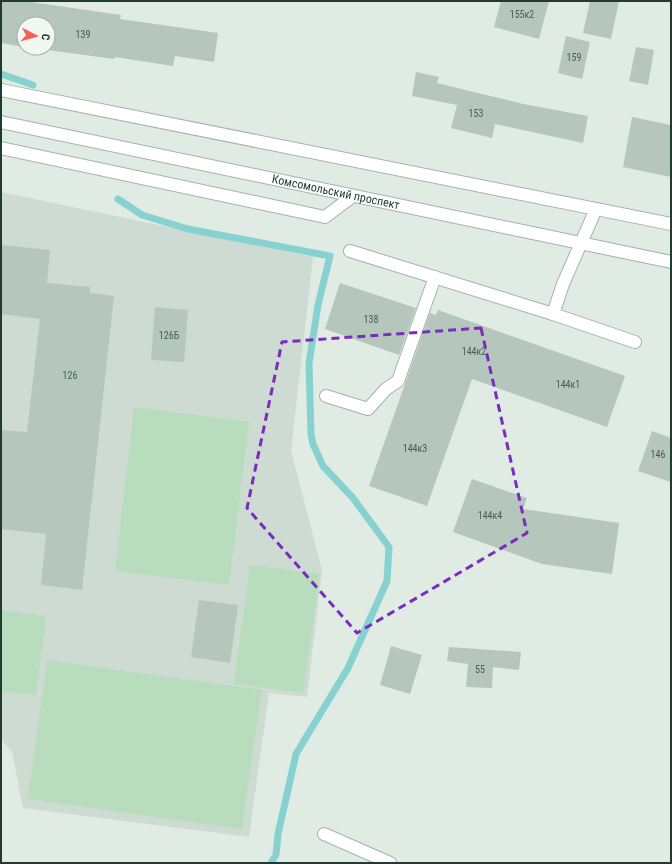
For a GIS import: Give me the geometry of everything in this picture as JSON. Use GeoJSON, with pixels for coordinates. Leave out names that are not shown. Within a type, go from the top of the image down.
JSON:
{"type":"FeatureCollection","features":[{"type":"Feature","properties":{"kind":"street"},"geometry":{"type":"LineString","coordinates":[[1,90],[671,224]]}},
{"type":"Feature","properties":{"kind":"street","name":"Комсомольский проспект"},"geometry":{"type":"LineString","coordinates":[[1,122],[671,262]]}},
{"type":"Feature","properties":{"kind":"street"},"geometry":{"type":"LineString","coordinates":[[1,148],[325,217],[353,196]]}},
{"type":"Feature","properties":{"kind":"street"},"geometry":{"type":"LineString","coordinates":[[553,314],[563,284],[596,209]]}},
{"type":"Feature","properties":{"kind":"street"},"geometry":{"type":"LineString","coordinates":[[350,251],[553,314],[635,342]]}},
{"type":"Feature","properties":{"kind":"street"},"geometry":{"type":"LineString","coordinates":[[326,396],[368,409],[386,389],[398,381],[435,277]]}},
{"type":"Feature","properties":{"kind":"street"},"geometry":{"type":"LineString","coordinates":[[324,834],[390,863]]}},
{"type":"Feature","properties":{"kind":"highlighted area"},"geometry":{"type":"Polygon","coordinates":[[[481,328],[527,533],[357,633],[247,508],[282,342],[481,328]]]}},
{"type":"Feature","properties":{"kind":"shaded area"},"geometry":{"type":"Polygon","coordinates":[[[1,192],[313,257],[291,451],[322,570],[307,697],[269,693],[249,837],[23,808],[12,752],[1,739],[1,192]]]}},
{"type":"Feature","properties":{"kind":"green space"},"geometry":{"type":"Polygon","coordinates":[[[134,407],[249,422],[229,585],[115,571],[134,407]]]}},
{"type":"Feature","properties":{"kind":"green space"},"geometry":{"type":"Polygon","coordinates":[[[250,565],[320,574],[303,693],[234,684],[250,565]]]}},
{"type":"Feature","properties":{"kind":"green space"},"geometry":{"type":"Polygon","coordinates":[[[1,610],[46,616],[36,695],[1,691],[1,610]]]}},
{"type":"Feature","properties":{"kind":"green space"},"geometry":{"type":"Polygon","coordinates":[[[47,660],[262,690],[242,829],[28,799],[47,660]]]}},
{"type":"Feature","properties":{"kind":"building"},"geometry":{"type":"Polygon","coordinates":[[[1,1],[24,1],[121,15],[120,19],[218,33],[214,62],[175,56],[173,66],[115,57],[114,59],[56,51],[56,16],[16,16],[16,46],[1,43],[1,1]]]}},
{"type":"Feature","properties":{"kind":"building"},"geometry":{"type":"Polygon","coordinates":[[[501,1],[549,1],[539,39],[494,27],[501,1]]]}},
{"type":"Feature","properties":{"kind":"building"},"geometry":{"type":"Polygon","coordinates":[[[590,1],[619,1],[611,39],[583,33],[590,1]]]}},
{"type":"Feature","properties":{"kind":"building"},"geometry":{"type":"Polygon","coordinates":[[[566,36],[590,42],[582,79],[558,73],[566,36]]]}},
{"type":"Feature","properties":{"kind":"building"},"geometry":{"type":"Polygon","coordinates":[[[636,47],[654,50],[648,85],[629,81],[636,47]]]}},
{"type":"Feature","properties":{"kind":"building"},"geometry":{"type":"Polygon","coordinates":[[[416,72],[439,77],[437,83],[523,104],[588,116],[583,143],[495,124],[492,138],[451,128],[457,105],[412,96],[416,72]]]}},
{"type":"Feature","properties":{"kind":"building"},"geometry":{"type":"Polygon","coordinates":[[[632,117],[671,125],[671,177],[623,167],[632,117]]]}},
{"type":"Feature","properties":{"kind":"building"},"geometry":{"type":"Polygon","coordinates":[[[1,245],[50,250],[47,283],[90,287],[90,293],[114,296],[82,590],[41,585],[46,534],[1,529],[1,430],[27,432],[40,319],[1,314],[1,245]]]}},
{"type":"Feature","properties":{"kind":"building"},"geometry":{"type":"Polygon","coordinates":[[[340,283],[416,308],[399,355],[325,329],[340,283]]]}},
{"type":"Feature","properties":{"kind":"building"},"geometry":{"type":"Polygon","coordinates":[[[155,307],[188,310],[184,362],[151,360],[155,307]]]}},
{"type":"Feature","properties":{"kind":"building"},"geometry":{"type":"Polygon","coordinates":[[[438,310],[625,376],[607,427],[472,379],[427,506],[369,486],[430,313],[436,315],[438,310]]]}},
{"type":"Feature","properties":{"kind":"building"},"geometry":{"type":"Polygon","coordinates":[[[652,431],[671,438],[671,482],[638,471],[652,431]]]}},
{"type":"Feature","properties":{"kind":"building"},"geometry":{"type":"Polygon","coordinates":[[[472,479],[527,498],[523,509],[619,523],[612,574],[542,564],[453,532],[472,479]]]}},
{"type":"Feature","properties":{"kind":"building"},"geometry":{"type":"Polygon","coordinates":[[[199,600],[238,605],[230,663],[191,657],[199,600]]]}},
{"type":"Feature","properties":{"kind":"building"},"geometry":{"type":"Polygon","coordinates":[[[391,646],[422,655],[410,694],[380,685],[391,646]]]}},
{"type":"Feature","properties":{"kind":"building"},"geometry":{"type":"Polygon","coordinates":[[[449,647],[521,652],[519,670],[493,667],[492,688],[466,687],[468,664],[447,661],[449,647]]]}},
{"type":"Feature","properties":{"kind":"waterway"},"geometry":{"type":"LineString","coordinates":[[1,74],[33,85]]}},
{"type":"Feature","properties":{"kind":"waterway"},"geometry":{"type":"LineString","coordinates":[[118,199],[142,215],[188,229],[330,256],[318,305],[309,363],[311,434],[313,444],[323,466],[353,498],[389,547],[387,581],[348,668],[296,754],[278,834],[276,855],[271,863]]}}]}
